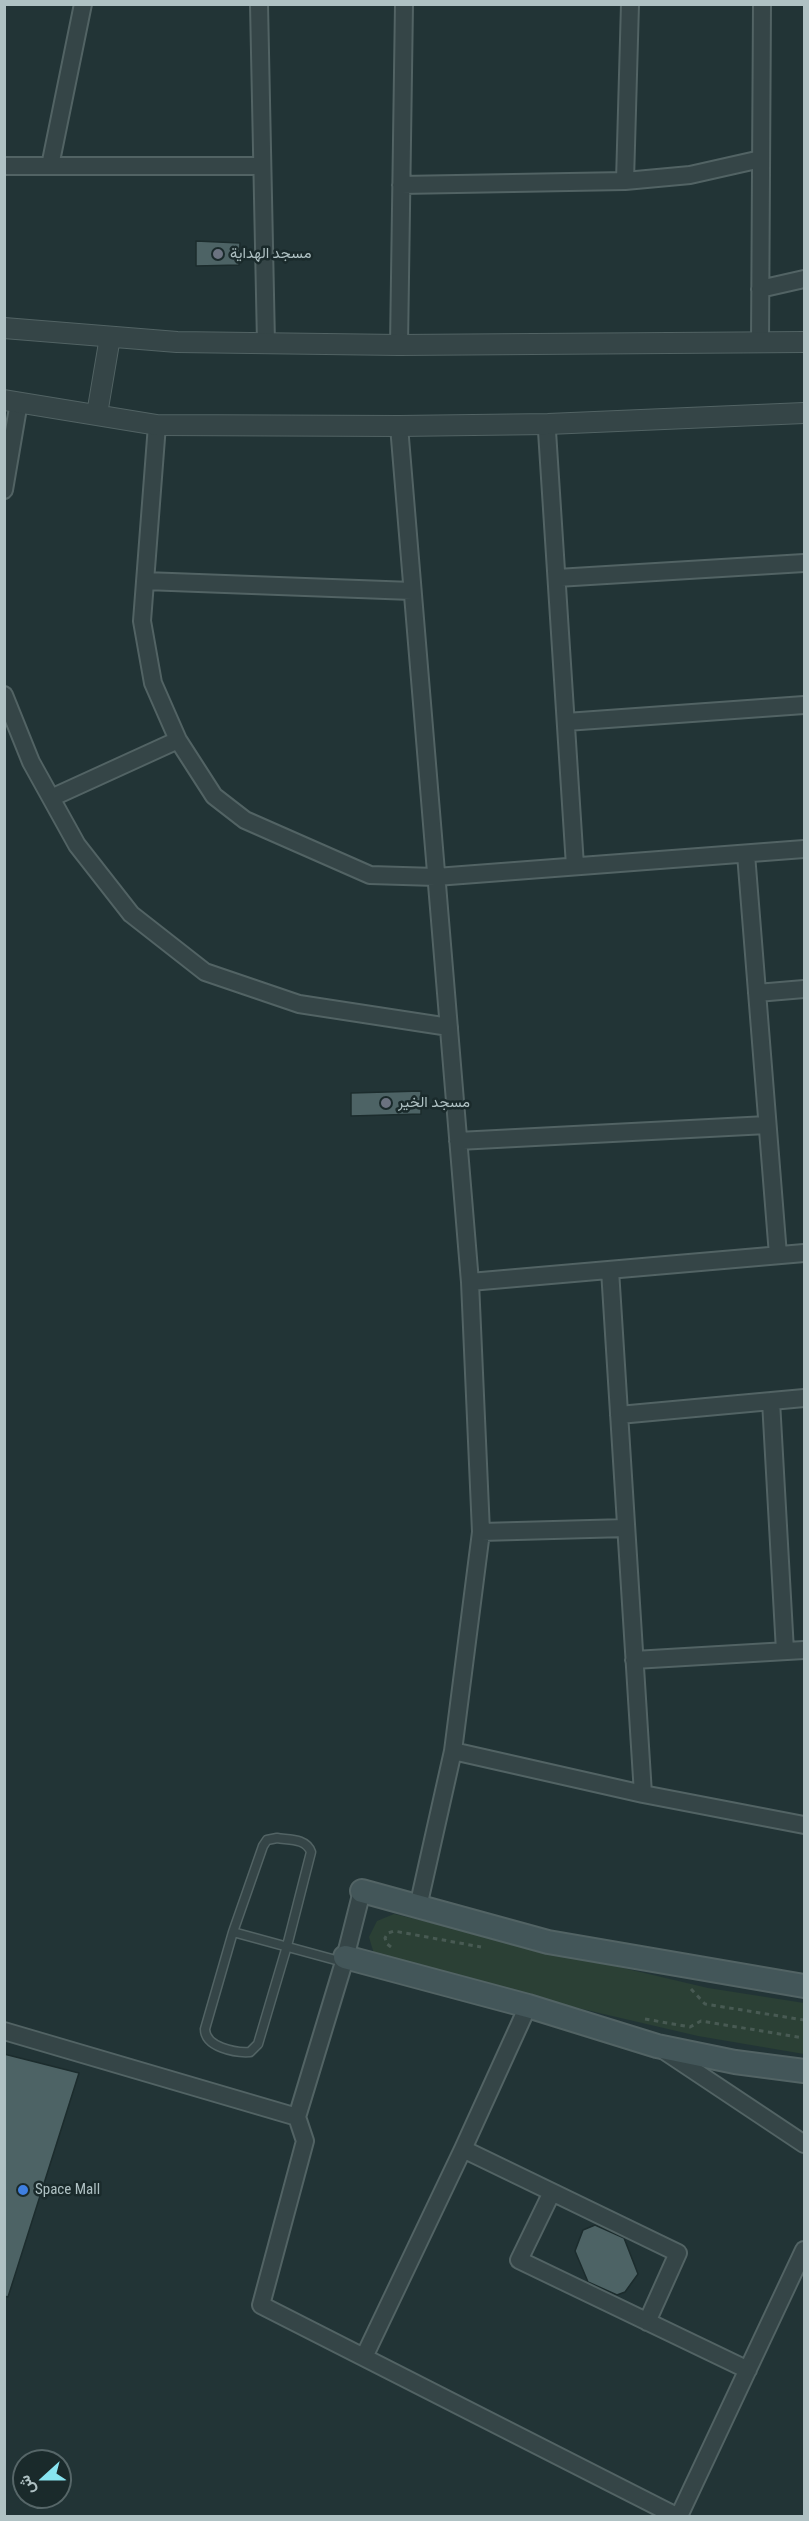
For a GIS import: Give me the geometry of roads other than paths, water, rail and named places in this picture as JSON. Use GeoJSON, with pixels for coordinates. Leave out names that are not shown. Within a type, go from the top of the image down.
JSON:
{"type":"FeatureCollection","features":[{"type":"Feature","properties":{"kind":"main road"},"geometry":{"type":"LineString","coordinates":[[362,1891],[548,1942],[804,1986]]}},
{"type":"Feature","properties":{"kind":"main road"},"geometry":{"type":"LineString","coordinates":[[345,1960],[528,2006],[657,2046],[735,2062],[804,2071]]}},
{"type":"Feature","properties":{"kind":"street"},"geometry":{"type":"LineString","coordinates":[[50,166],[83,4]]}},
{"type":"Feature","properties":{"kind":"street"},"geometry":{"type":"LineString","coordinates":[[259,4],[266,343]]}},
{"type":"Feature","properties":{"kind":"street"},"geometry":{"type":"LineString","coordinates":[[399,345],[404,4]]}},
{"type":"Feature","properties":{"kind":"street"},"geometry":{"type":"LineString","coordinates":[[625,181],[630,4]]}},
{"type":"Feature","properties":{"kind":"street"},"geometry":{"type":"LineString","coordinates":[[760,342],[762,4]]}},
{"type":"Feature","properties":{"kind":"street"},"geometry":{"type":"LineString","coordinates":[[401,185],[625,181],[690,175],[761,159]]}},
{"type":"Feature","properties":{"kind":"street"},"geometry":{"type":"LineString","coordinates":[[4,166],[262,166]]}},
{"type":"Feature","properties":{"kind":"street"},"geometry":{"type":"LineString","coordinates":[[760,289],[804,279]]}},
{"type":"Feature","properties":{"kind":"street"},"geometry":{"type":"LineString","coordinates":[[4,328],[177,342],[399,345],[804,342]]}},
{"type":"Feature","properties":{"kind":"street"},"geometry":{"type":"LineString","coordinates":[[97,414],[110,337]]}},
{"type":"Feature","properties":{"kind":"street"},"geometry":{"type":"LineString","coordinates":[[4,490],[12,401],[157,425],[548,424],[804,413]]}},
{"type":"Feature","properties":{"kind":"street"},"geometry":{"type":"LineString","coordinates":[[548,424],[575,866]]}},
{"type":"Feature","properties":{"kind":"street"},"geometry":{"type":"LineString","coordinates":[[157,425],[142,621],[153,683],[178,740],[214,796],[245,820],[370,875],[436,877],[804,849]]}},
{"type":"Feature","properties":{"kind":"street"},"geometry":{"type":"LineString","coordinates":[[399,426],[470,1282],[481,1532],[453,1751],[418,1907]]}},
{"type":"Feature","properties":{"kind":"street"},"geometry":{"type":"LineString","coordinates":[[556,578],[804,563]]}},
{"type":"Feature","properties":{"kind":"street"},"geometry":{"type":"LineString","coordinates":[[145,581],[412,591]]}},
{"type":"Feature","properties":{"kind":"street"},"geometry":{"type":"LineString","coordinates":[[4,695],[32,762],[77,845],[131,914],[205,972],[299,1004],[449,1028]]}},
{"type":"Feature","properties":{"kind":"street"},"geometry":{"type":"LineString","coordinates":[[566,722],[804,705]]}},
{"type":"Feature","properties":{"kind":"street"},"geometry":{"type":"LineString","coordinates":[[51,798],[178,740]]}},
{"type":"Feature","properties":{"kind":"street"},"geometry":{"type":"LineString","coordinates":[[746,854],[778,1256]]}},
{"type":"Feature","properties":{"kind":"street"},"geometry":{"type":"LineString","coordinates":[[757,993],[804,989]]}},
{"type":"Feature","properties":{"kind":"street"},"geometry":{"type":"LineString","coordinates":[[458,1141],[767,1125]]}},
{"type":"Feature","properties":{"kind":"street"},"geometry":{"type":"LineString","coordinates":[[470,1282],[804,1253]]}},
{"type":"Feature","properties":{"kind":"street"},"geometry":{"type":"LineString","coordinates":[[610,1270],[643,1794]]}},
{"type":"Feature","properties":{"kind":"street"},"geometry":{"type":"LineString","coordinates":[[619,1414],[804,1398]]}},
{"type":"Feature","properties":{"kind":"street"},"geometry":{"type":"LineString","coordinates":[[771,1401],[784,1651]]}},
{"type":"Feature","properties":{"kind":"street"},"geometry":{"type":"LineString","coordinates":[[481,1532],[626,1528]]}},
{"type":"Feature","properties":{"kind":"street"},"geometry":{"type":"LineString","coordinates":[[634,1660],[804,1650]]}},
{"type":"Feature","properties":{"kind":"street"},"geometry":{"type":"LineString","coordinates":[[453,1751],[643,1794],[804,1825]]}},
{"type":"Feature","properties":{"kind":"street"},"geometry":{"type":"LineString","coordinates":[[362,1891],[345,1960],[297,2118],[305,2141],[261,2305],[677,2517],[804,2250]]}},
{"type":"Feature","properties":{"kind":"street"},"geometry":{"type":"LineString","coordinates":[[364,2357],[528,2006]]}},
{"type":"Feature","properties":{"kind":"street"},"geometry":{"type":"LineString","coordinates":[[4,2031],[297,2118]]}},
{"type":"Feature","properties":{"kind":"street"},"geometry":{"type":"LineString","coordinates":[[657,2046],[804,2144]]}},
{"type":"Feature","properties":{"kind":"street"},"geometry":{"type":"LineString","coordinates":[[463,2149],[678,2253],[647,2322]]}},
{"type":"Feature","properties":{"kind":"street"},"geometry":{"type":"LineString","coordinates":[[552,2192],[519,2260],[748,2370]]}},
{"type":"Feature","properties":{"kind":"lane"},"geometry":{"type":"LineString","coordinates":[[277,1838],[304,1842],[311,1852],[287,1946],[258,2043],[250,2052],[240,2053],[210,2043],[205,2036],[205,2029],[233,1932],[263,1846],[267,1840],[277,1838]]}},
{"type":"Feature","properties":{"kind":"lane"},"geometry":{"type":"LineString","coordinates":[[233,1932],[345,1960]]}},
{"type":"Feature","properties":{"kind":"place","name":"مسجد الهداية"},"geometry":{"type":"Point","coordinates":[218,254]}},
{"type":"Feature","properties":{"kind":"place","name":"مسجد الخير"},"geometry":{"type":"Point","coordinates":[386,1103]}},
{"type":"Feature","properties":{"kind":"place","name":"Space Mall"},"geometry":{"type":"Point","coordinates":[23,2190]}}]}
